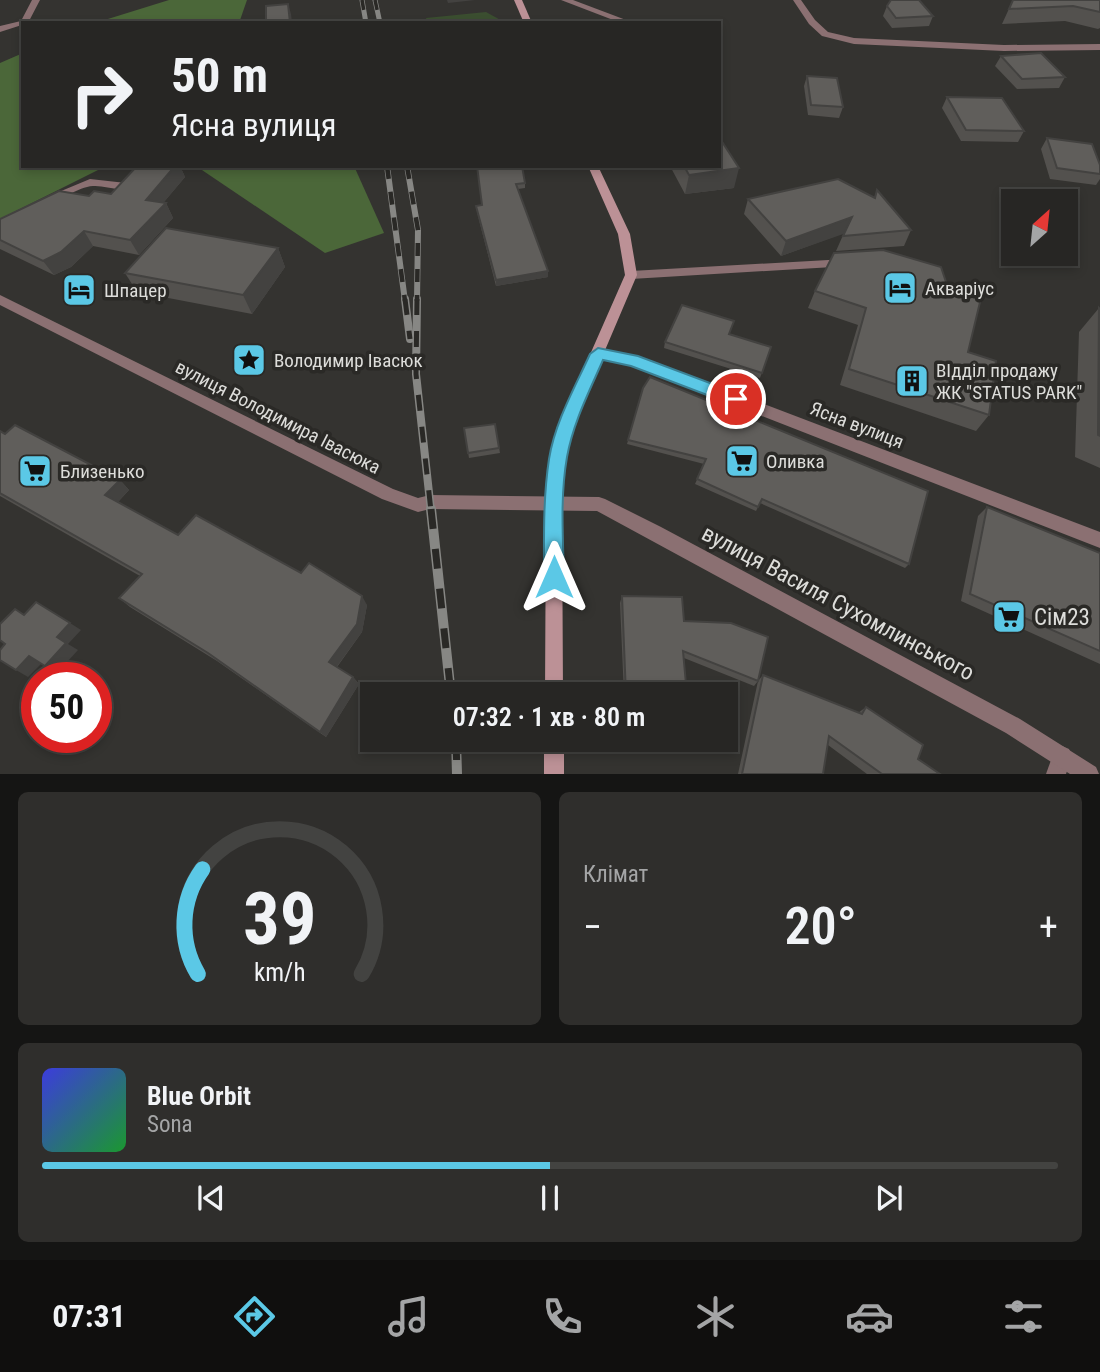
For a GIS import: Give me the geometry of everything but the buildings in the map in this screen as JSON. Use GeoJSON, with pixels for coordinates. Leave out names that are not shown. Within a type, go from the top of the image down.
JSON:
{"type":"FeatureCollection","features":[{"type":"Feature","properties":{"kind":"main road"},"geometry":{"type":"LineString","coordinates":[[518,0],[527,21]]}},
{"type":"Feature","properties":{"kind":"main road"},"geometry":{"type":"LineString","coordinates":[[554,682],[554,502],[563,436],[631,275],[624,234],[594,168]]}},
{"type":"Feature","properties":{"kind":"main road"},"geometry":{"type":"LineString","coordinates":[[554,752],[555,774]]}},
{"type":"Feature","properties":{"kind":"street"},"geometry":{"type":"LineString","coordinates":[[24,21],[36,0]]}},
{"type":"Feature","properties":{"kind":"street"},"geometry":{"type":"LineString","coordinates":[[565,0],[625,21]]}},
{"type":"Feature","properties":{"kind":"street"},"geometry":{"type":"LineString","coordinates":[[797,0],[812,22],[825,33],[854,41],[1004,48],[1100,47]]}},
{"type":"Feature","properties":{"kind":"street"},"geometry":{"type":"LineString","coordinates":[[0,29],[21,24]]}},
{"type":"Feature","properties":{"kind":"street"},"geometry":{"type":"LineString","coordinates":[[34,206],[90,182],[126,186]]}},
{"type":"Feature","properties":{"kind":"street"},"geometry":{"type":"LineString","coordinates":[[631,275],[857,262]]}},
{"type":"Feature","properties":{"kind":"street","name":"вулиця Володимира Івасюка"},"geometry":{"type":"LineString","coordinates":[[0,300],[388,494],[418,505],[430,502],[507,505],[554,502]]}},
{"type":"Feature","properties":{"kind":"street","name":"Ясна вулиця"},"geometry":{"type":"LineString","coordinates":[[598,354],[633,360],[1100,540]]}},
{"type":"Feature","properties":{"kind":"street","name":"вулиця Василя Сухомлинського"},"geometry":{"type":"LineString","coordinates":[[554,502],[599,505],[655,532],[1013,726],[1059,765],[1089,774]]}},
{"type":"Feature","properties":{"kind":"green space"},"geometry":{"type":"Polygon","coordinates":[[[169,0],[247,0],[240,21],[101,21],[169,0]]]}},
{"type":"Feature","properties":{"kind":"green space"},"geometry":{"type":"Polygon","coordinates":[[[486,12],[502,21],[427,21],[426,18],[486,12]]]}},
{"type":"Feature","properties":{"kind":"green space"},"geometry":{"type":"Polygon","coordinates":[[[21,54],[21,168],[102,168],[0,219],[0,63],[21,54]]]}},
{"type":"Feature","properties":{"kind":"green space"},"geometry":{"type":"Polygon","coordinates":[[[199,168],[355,168],[384,233],[325,253],[199,168]]]}},
{"type":"Feature","properties":{"kind":"railway"},"geometry":{"type":"LineString","coordinates":[[362,0],[366,21]]}},
{"type":"Feature","properties":{"kind":"railway"},"geometry":{"type":"LineString","coordinates":[[375,0],[380,21]]}},
{"type":"Feature","properties":{"kind":"railway"},"geometry":{"type":"LineString","coordinates":[[387,168],[405,301]]}},
{"type":"Feature","properties":{"kind":"railway"},"geometry":{"type":"LineString","coordinates":[[407,168],[418,230],[417,301]]}},
{"type":"Feature","properties":{"kind":"railway"},"geometry":{"type":"LineString","coordinates":[[405,299],[410,339]]}},
{"type":"Feature","properties":{"kind":"railway"},"geometry":{"type":"LineString","coordinates":[[417,299],[416,374],[431,511]]}},
{"type":"Feature","properties":{"kind":"railway"},"geometry":{"type":"LineString","coordinates":[[431,509],[450,682]]}},
{"type":"Feature","properties":{"kind":"railway"},"geometry":{"type":"LineString","coordinates":[[456,752],[457,774]]}},
{"type":"Feature","properties":{"kind":"place","name":"Акваріус"},"geometry":{"type":"Point","coordinates":[900,288]}},
{"type":"Feature","properties":{"kind":"place","name":"Шпацер"},"geometry":{"type":"Point","coordinates":[79,290]}},
{"type":"Feature","properties":{"kind":"place","name":"Володимир Івасюк"},"geometry":{"type":"Point","coordinates":[249,360]}},
{"type":"Feature","properties":{"kind":"place","name":"ВІдділ продажу ЖК \"STATUS PARK\""},"geometry":{"type":"Point","coordinates":[912,381]}},
{"type":"Feature","properties":{"kind":"place","name":"Оливка"},"geometry":{"type":"Point","coordinates":[742,461]}},
{"type":"Feature","properties":{"kind":"place","name":"Близенько"},"geometry":{"type":"Point","coordinates":[35,471]}},
{"type":"Feature","properties":{"kind":"place","name":"Сім23"},"geometry":{"type":"Point","coordinates":[1009,617]}},
{"type":"Feature","properties":{"kind":"route"},"geometry":{"type":"LineString","coordinates":[[554,577],[554,502],[558,456],[570,416],[598,354],[633,360],[736,399]]}}]}
